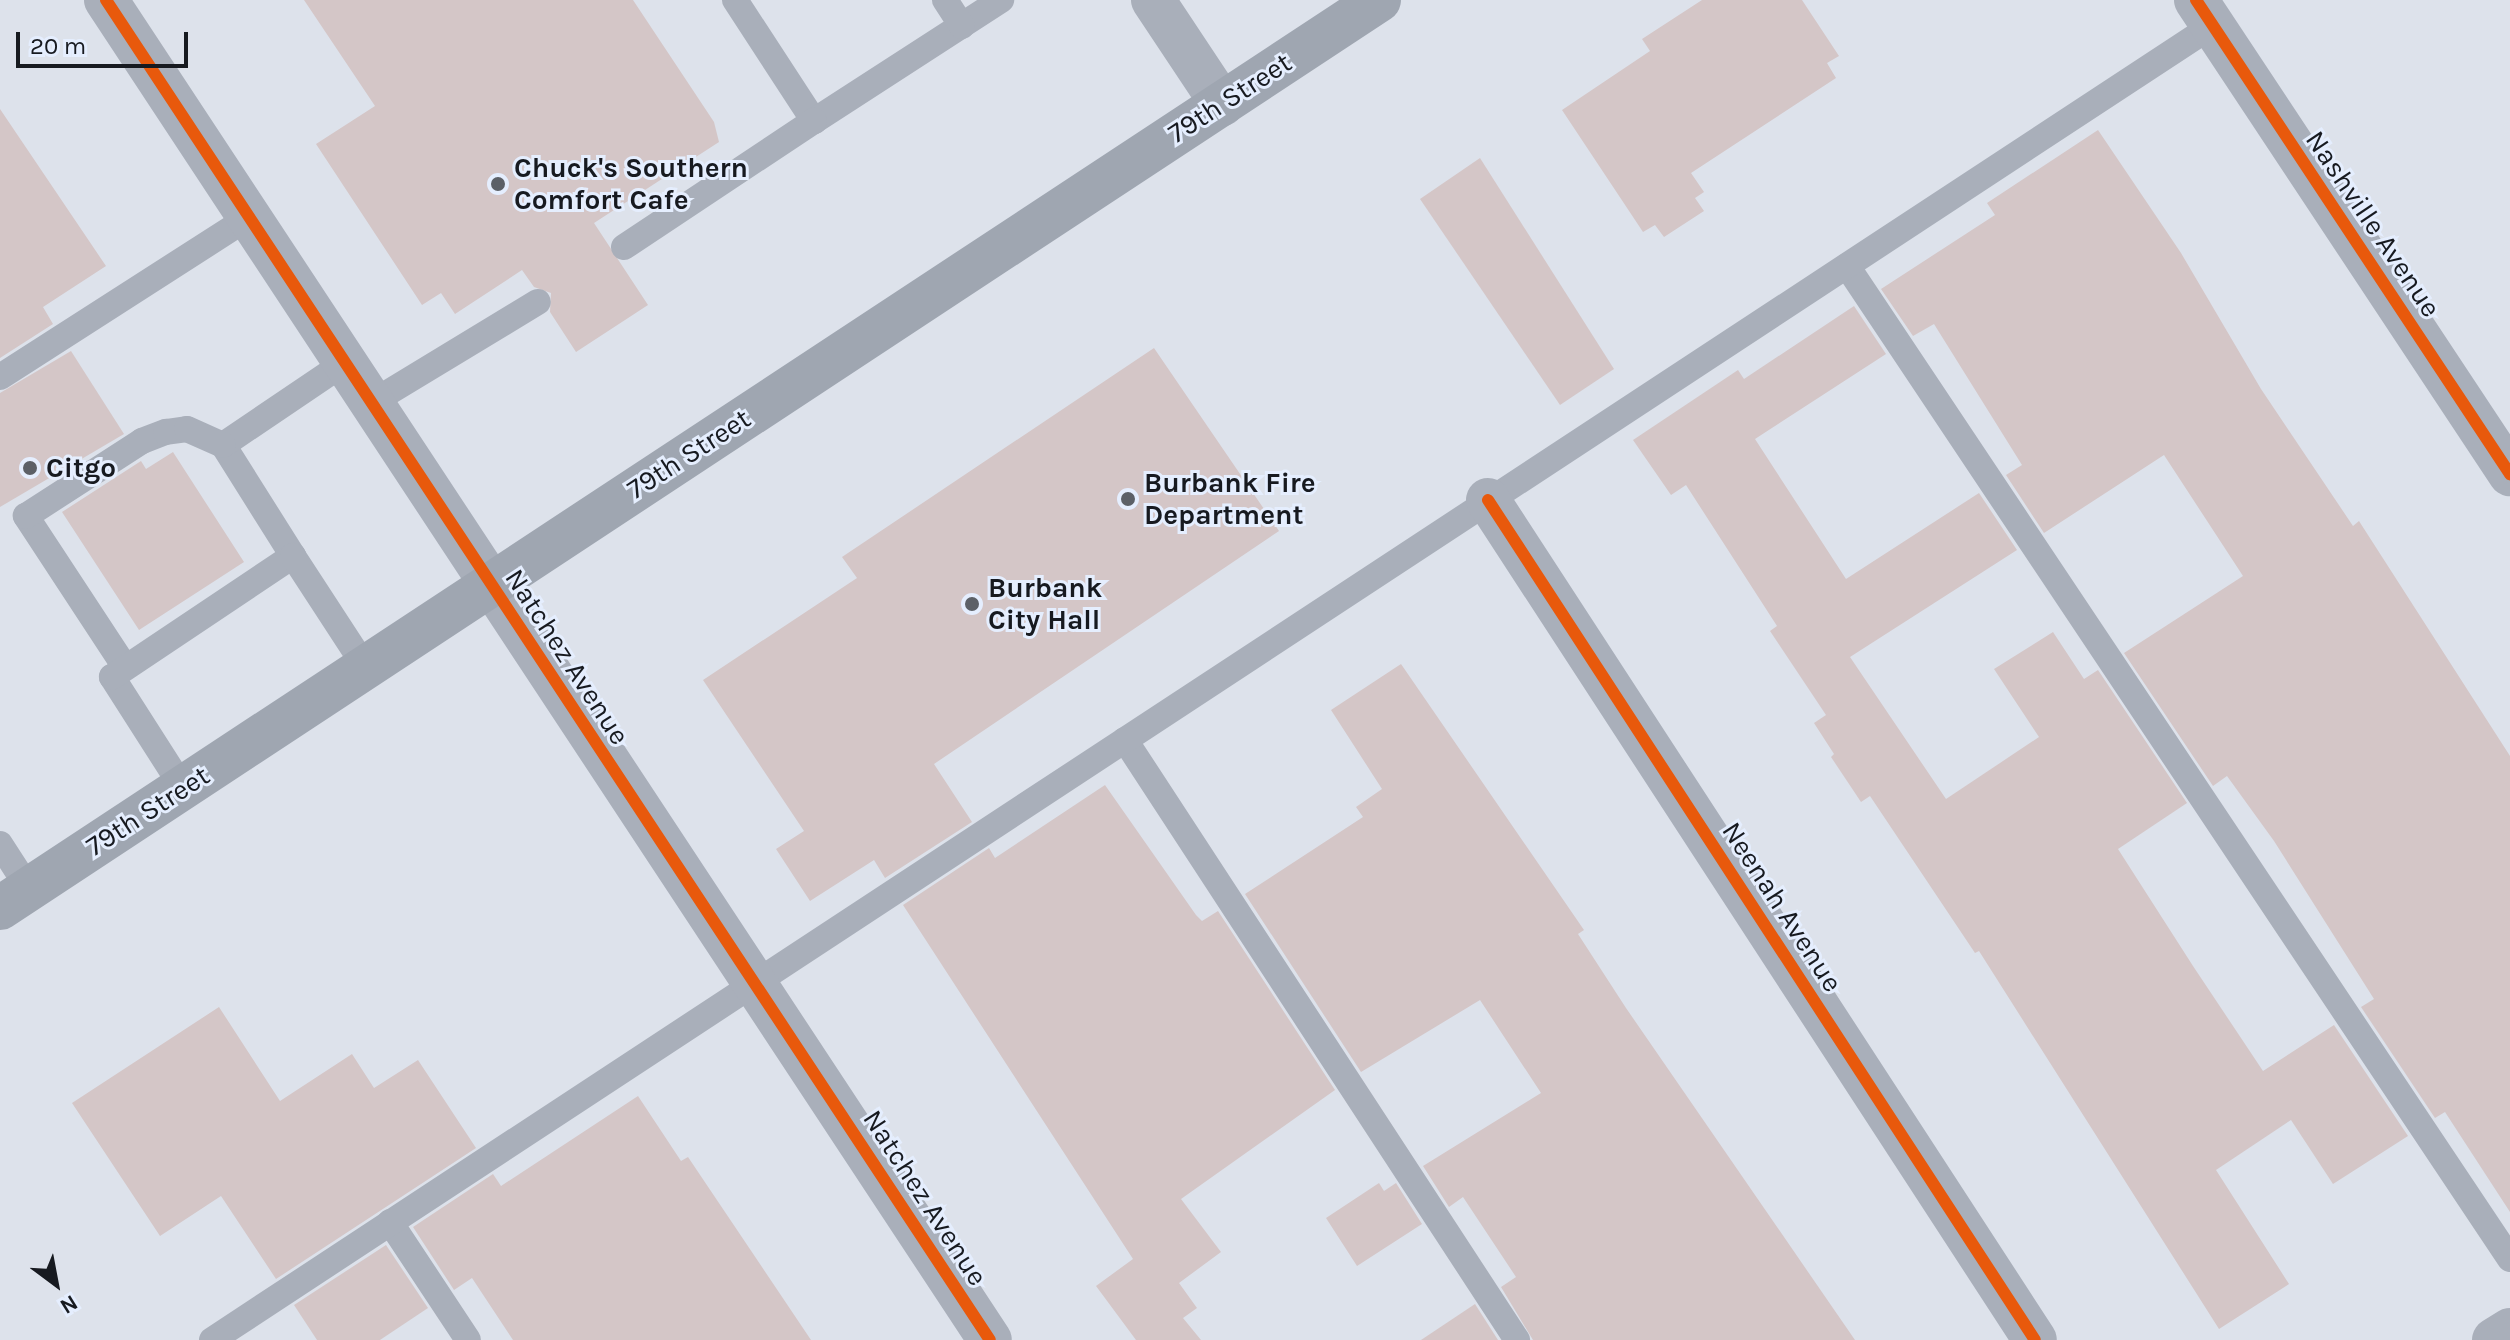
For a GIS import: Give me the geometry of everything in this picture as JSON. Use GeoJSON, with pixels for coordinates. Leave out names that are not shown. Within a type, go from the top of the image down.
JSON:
{"type":"FeatureCollection","features":[{"type":"Feature","properties":{"kind":"main road","name":"79th Street"},"geometry":{"type":"LineString","coordinates":[[15,899],[1379,0]]}},
{"type":"Feature","properties":{"kind":"street","name":"Natchez Avenue"},"geometry":{"type":"LineString","coordinates":[[106,0],[990,1340]]}},
{"type":"Feature","properties":{"kind":"street"},"geometry":{"type":"LineString","coordinates":[[1153,0],[1222,104]]}},
{"type":"Feature","properties":{"kind":"street","name":"Nashville Avenue"},"geometry":{"type":"LineString","coordinates":[[2204,12],[2510,474]]}},
{"type":"Feature","properties":{"kind":"street","name":"Neenah Avenue"},"geometry":{"type":"LineString","coordinates":[[1488,500],[2035,1340]]}},
{"type":"Feature","properties":{"kind":"street"},"geometry":{"type":"LineString","coordinates":[[2494,1340],[2510,1330]]}},
{"type":"Feature","properties":{"kind":"lane"},"geometry":{"type":"LineString","coordinates":[[735,0],[814,121]]}},
{"type":"Feature","properties":{"kind":"lane"},"geometry":{"type":"LineString","coordinates":[[945,0],[962,26]]}},
{"type":"Feature","properties":{"kind":"lane"},"geometry":{"type":"LineString","coordinates":[[624,247],[1001,0]]}},
{"type":"Feature","properties":{"kind":"lane"},"geometry":{"type":"LineString","coordinates":[[212,1340],[1847,266],[2204,12]]}},
{"type":"Feature","properties":{"kind":"lane"},"geometry":{"type":"LineString","coordinates":[[0,377],[249,217]]}},
{"type":"Feature","properties":{"kind":"lane"},"geometry":{"type":"LineString","coordinates":[[1847,266],[2510,1259]]}},
{"type":"Feature","properties":{"kind":"lane"},"geometry":{"type":"LineString","coordinates":[[371,403],[538,302]]}},
{"type":"Feature","properties":{"kind":"lane"},"geometry":{"type":"LineString","coordinates":[[223,445],[344,363]]}},
{"type":"Feature","properties":{"kind":"lane"},"geometry":{"type":"LineString","coordinates":[[125,667],[26,516],[142,441],[166,432],[187,429],[223,445],[366,668]]}},
{"type":"Feature","properties":{"kind":"lane"},"geometry":{"type":"LineString","coordinates":[[183,788],[112,677],[293,556]]}},
{"type":"Feature","properties":{"kind":"lane"},"geometry":{"type":"LineString","coordinates":[[1125,740],[1517,1340]]}},
{"type":"Feature","properties":{"kind":"lane"},"geometry":{"type":"LineString","coordinates":[[0,844],[15,899]]}},
{"type":"Feature","properties":{"kind":"lane"},"geometry":{"type":"LineString","coordinates":[[390,1222],[468,1340]]}},
{"type":"Feature","properties":{"kind":"building","name":"Chuck's Southern Comfort Cafe"},"geometry":{"type":"Polygon","coordinates":[[[304,0],[633,0],[714,122],[719,142],[594,223],[648,305],[576,352],[550,312],[551,293],[534,287],[522,270],[455,314],[441,293],[422,305],[316,144],[375,106],[304,0]]]}},
{"type":"Feature","properties":{"kind":"building"},"geometry":{"type":"Polygon","coordinates":[[[1702,0],[1802,0],[1839,56],[1827,63],[1836,78],[1691,173],[1704,192],[1695,198],[1704,211],[1664,237],[1655,225],[1643,232],[1562,110],[1650,51],[1642,39],[1702,0]]]}},
{"type":"Feature","properties":{"kind":"building"},"geometry":{"type":"Polygon","coordinates":[[[0,109],[106,266],[43,307],[53,324],[0,358],[0,109]]]}},
{"type":"Feature","properties":{"kind":"building"},"geometry":{"type":"Polygon","coordinates":[[[2098,130],[2181,253],[2261,389],[2353,526],[2359,521],[2510,756],[2510,1212],[2445,1112],[2435,1118],[2361,1007],[2374,999],[2274,841],[2227,776],[2213,786],[2124,653],[2243,576],[2164,455],[2044,533],[2006,475],[2022,465],[1934,324],[1913,336],[1881,289],[1995,215],[1987,203],[2098,130]]]}},
{"type":"Feature","properties":{"kind":"building"},"geometry":{"type":"Polygon","coordinates":[[[1480,158],[1614,369],[1560,405],[1420,199],[1480,158]]]}},
{"type":"Feature","properties":{"kind":"building"},"geometry":{"type":"Polygon","coordinates":[[[1854,306],[1886,354],[1755,439],[1846,579],[1979,493],[2017,550],[1850,657],[1946,799],[2039,737],[1994,669],[2053,632],[2084,679],[2098,670],[2187,803],[2118,849],[2193,966],[2263,1071],[2334,1025],[2408,1136],[2333,1184],[2291,1120],[2216,1170],[2289,1284],[2219,1329],[1979,951],[1975,953],[1870,796],[1861,802],[1831,757],[1834,754],[1814,723],[1826,715],[1770,631],[1777,626],[1686,485],[1671,495],[1633,440],[1738,370],[1744,379],[1854,306]]]}},
{"type":"Feature","properties":{"kind":"building"},"geometry":{"type":"Polygon","coordinates":[[[1154,348],[1279,531],[934,764],[972,822],[885,878],[874,860],[810,901],[776,849],[804,831],[703,680],[857,578],[842,557],[1154,348]]]}},
{"type":"Feature","properties":{"kind":"building","name":"Citgo"},"geometry":{"type":"Polygon","coordinates":[[[71,351],[124,434],[0,507],[0,393],[71,351]]]}},
{"type":"Feature","properties":{"kind":"building","name":"Citgo"},"geometry":{"type":"Polygon","coordinates":[[[173,452],[244,562],[139,630],[62,512],[141,461],[146,469],[173,452]]]}},
{"type":"Feature","properties":{"kind":"building"},"geometry":{"type":"Polygon","coordinates":[[[1401,664],[1584,930],[1578,934],[1626,1008],[1855,1340],[1533,1340],[1501,1287],[1516,1277],[1463,1197],[1449,1207],[1423,1166],[1541,1093],[1480,1000],[1361,1072],[1245,894],[1363,817],[1356,807],[1382,789],[1331,710],[1401,664]]]}},
{"type":"Feature","properties":{"kind":"building"},"geometry":{"type":"Polygon","coordinates":[[[1105,785],[1196,915],[1202,921],[1218,911],[1335,1090],[1181,1199],[1221,1252],[1179,1283],[1197,1308],[1183,1318],[1201,1340],[1136,1340],[1096,1286],[1133,1259],[903,905],[989,848],[995,858],[1105,785]]]}},
{"type":"Feature","properties":{"kind":"building"},"geometry":{"type":"Polygon","coordinates":[[[219,1007],[280,1101],[352,1054],[374,1088],[418,1060],[476,1148],[276,1279],[221,1196],[160,1236],[72,1103],[219,1007]]]}},
{"type":"Feature","properties":{"kind":"building"},"geometry":{"type":"Polygon","coordinates":[[[638,1096],[681,1161],[688,1157],[811,1340],[513,1340],[472,1278],[454,1290],[413,1227],[493,1174],[501,1186],[638,1096]]]}},
{"type":"Feature","properties":{"kind":"building"},"geometry":{"type":"Polygon","coordinates":[[[1379,1183],[1384,1191],[1396,1183],[1422,1224],[1357,1266],[1326,1218],[1379,1183]]]}},
{"type":"Feature","properties":{"kind":"building"},"geometry":{"type":"Polygon","coordinates":[[[386,1245],[428,1308],[380,1340],[317,1340],[294,1305],[386,1245]]]}},
{"type":"Feature","properties":{"kind":"building"},"geometry":{"type":"Polygon","coordinates":[[[1475,1304],[1498,1340],[1421,1340],[1475,1304]]]}},
{"type":"Feature","properties":{"kind":"cycle path"},"geometry":{"type":"LineString","coordinates":[[106,0],[990,1340]]}},
{"type":"Feature","properties":{"kind":"cycle path"},"geometry":{"type":"LineString","coordinates":[[2196,0],[2510,474]]}},
{"type":"Feature","properties":{"kind":"cycle path"},"geometry":{"type":"LineString","coordinates":[[1488,500],[2035,1340]]}},
{"type":"Feature","properties":{"kind":"place","name":"Chuck's Southern Comfort Cafe"},"geometry":{"type":"Point","coordinates":[498,184]}},
{"type":"Feature","properties":{"kind":"place","name":"Citgo"},"geometry":{"type":"Point","coordinates":[30,468]}},
{"type":"Feature","properties":{"kind":"place","name":"Burbank Fire Department"},"geometry":{"type":"Point","coordinates":[1128,499]}},
{"type":"Feature","properties":{"kind":"place","name":"Burbank City Hall"},"geometry":{"type":"Point","coordinates":[972,604]}}]}
